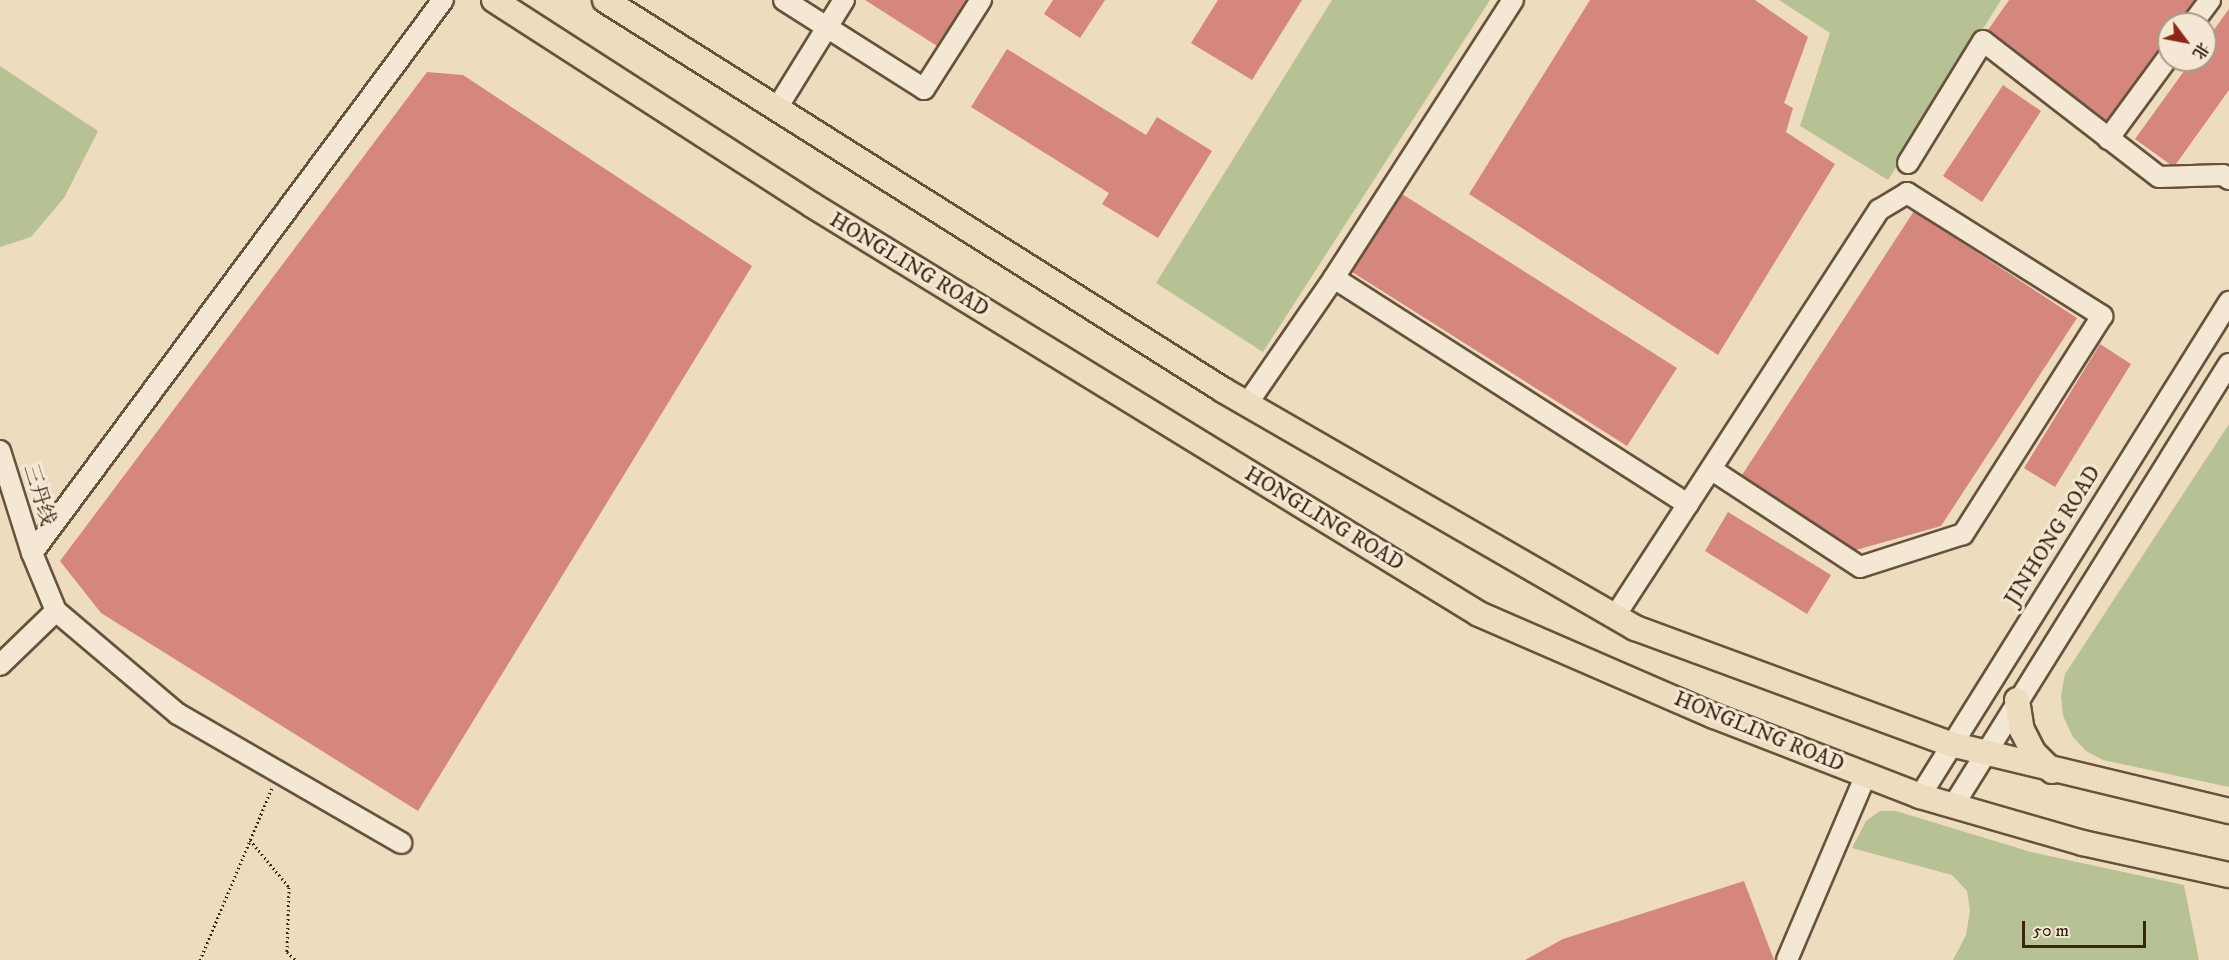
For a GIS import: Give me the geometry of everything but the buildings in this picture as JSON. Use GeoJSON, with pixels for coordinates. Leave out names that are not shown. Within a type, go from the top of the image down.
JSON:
{"type":"FeatureCollection","features":[{"type":"Feature","properties":{"kind":"main road","name":"HONGLING ROAD"},"geometry":{"type":"LineString","coordinates":[[494,0],[812,206],[1479,615],[1714,716],[1920,796],[2083,843],[2229,875]]}},
{"type":"Feature","properties":{"kind":"main road"},"geometry":{"type":"LineString","coordinates":[[606,0],[1247,404],[1635,628],[1950,744],[2052,771],[2229,812]]}},
{"type":"Feature","properties":{"kind":"main road"},"geometry":{"type":"LineString","coordinates":[[2017,700],[2022,730],[2033,752],[2052,771]]}},
{"type":"Feature","properties":{"kind":"street"},"geometry":{"type":"LineString","coordinates":[[32,553],[443,0]]}},
{"type":"Feature","properties":{"kind":"street"},"geometry":{"type":"LineString","coordinates":[[784,0],[924,89],[981,0]]}},
{"type":"Feature","properties":{"kind":"street"},"geometry":{"type":"LineString","coordinates":[[777,108],[844,0]]}},
{"type":"Feature","properties":{"kind":"street"},"geometry":{"type":"LineString","coordinates":[[1247,404],[1334,278],[1513,0]]}},
{"type":"Feature","properties":{"kind":"street"},"geometry":{"type":"LineString","coordinates":[[1908,163],[1983,41],[2108,140],[2159,177],[2223,175],[2229,179]]}},
{"type":"Feature","properties":{"kind":"street"},"geometry":{"type":"LineString","coordinates":[[2108,140],[2157,72]]}},
{"type":"Feature","properties":{"kind":"street"},"geometry":{"type":"LineString","coordinates":[[1615,616],[1710,469],[1879,210],[1907,193],[2102,316],[1963,534],[1860,567],[1710,469]]}},
{"type":"Feature","properties":{"kind":"street"},"geometry":{"type":"LineString","coordinates":[[1334,278],[1688,504]]}},
{"type":"Feature","properties":{"kind":"street","name":"JINHONG ROAD"},"geometry":{"type":"LineString","coordinates":[[1920,796],[1950,744],[2229,302]]}},
{"type":"Feature","properties":{"kind":"street"},"geometry":{"type":"LineString","coordinates":[[1953,806],[1983,754],[2229,364]]}},
{"type":"Feature","properties":{"kind":"street","name":"三丹线"},"geometry":{"type":"LineString","coordinates":[[0,451],[32,553],[56,611]]}},
{"type":"Feature","properties":{"kind":"street"},"geometry":{"type":"LineString","coordinates":[[0,665],[56,611],[178,714],[401,843]]}},
{"type":"Feature","properties":{"kind":"street"},"geometry":{"type":"LineString","coordinates":[[1787,960],[1866,775]]}},
{"type":"Feature","properties":{"kind":"path"},"geometry":{"type":"LineString","coordinates":[[200,960],[279,772]]}},
{"type":"Feature","properties":{"kind":"path"},"geometry":{"type":"LineString","coordinates":[[250,840],[289,887],[287,952],[296,960]]}},
{"type":"Feature","properties":{"kind":"green space"},"geometry":{"type":"Polygon","coordinates":[[[1332,0],[1490,0],[1263,352],[1156,283],[1332,0]]]}},
{"type":"Feature","properties":{"kind":"green space"},"geometry":{"type":"Polygon","coordinates":[[[1779,0],[2001,0],[1888,180],[1800,126],[1830,33],[1779,0]]]}},
{"type":"Feature","properties":{"kind":"green space"},"geometry":{"type":"Polygon","coordinates":[[[0,66],[98,131],[64,198],[31,237],[0,247],[0,66]]]}},
{"type":"Feature","properties":{"kind":"green space"},"geometry":{"type":"Polygon","coordinates":[[[2229,424],[2229,787],[2103,760],[2086,751],[2073,737],[2063,716],[2061,696],[2065,674],[2229,424]]]}},
{"type":"Feature","properties":{"kind":"green space"},"geometry":{"type":"Polygon","coordinates":[[[1880,811],[1896,811],[2031,852],[2184,885],[2199,960],[1953,960],[1966,935],[1970,911],[1967,891],[1952,875],[1852,848],[1866,821],[1880,811]]]}}]}
